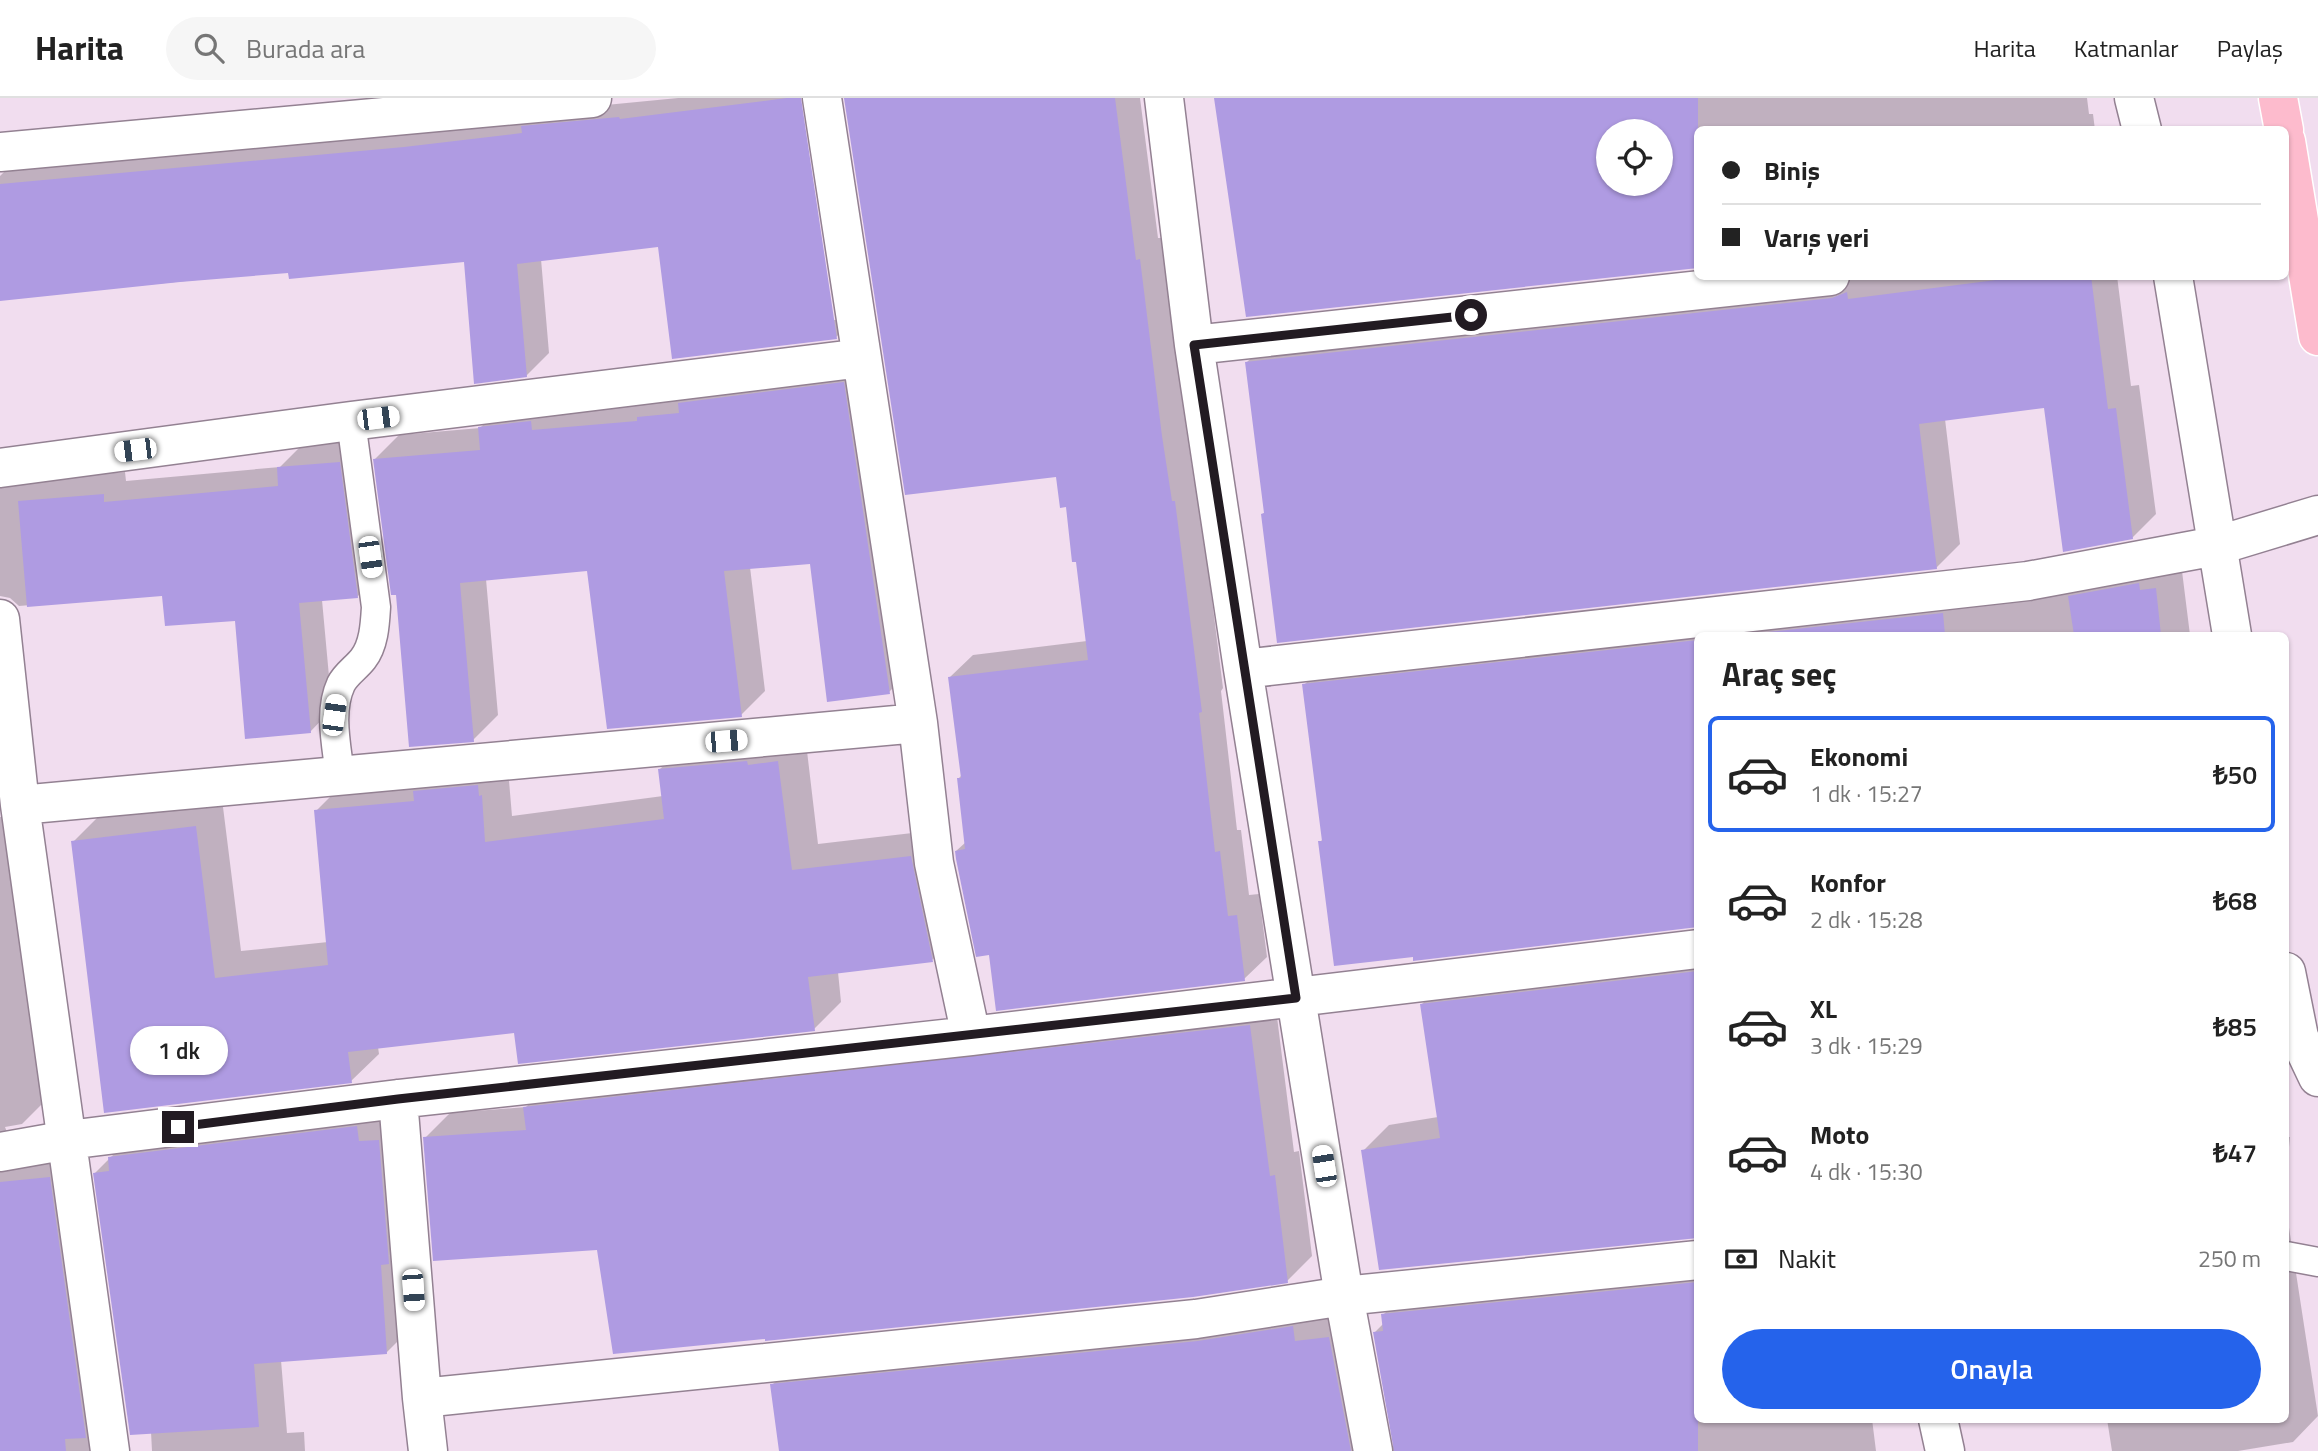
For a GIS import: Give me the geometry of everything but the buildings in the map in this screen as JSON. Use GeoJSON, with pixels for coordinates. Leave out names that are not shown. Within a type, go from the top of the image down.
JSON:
{"type":"FeatureCollection","features":[{"type":"Feature","properties":{"kind":"highway"},"geometry":{"type":"LineString","coordinates":[[2278,98],[2283,126]]}},
{"type":"Feature","properties":{"kind":"highway"},"geometry":{"type":"LineString","coordinates":[[2289,159],[2318,336]]}},
{"type":"Feature","properties":{"kind":"street"},"geometry":{"type":"LineString","coordinates":[[0,152],[592,98]]}},
{"type":"Feature","properties":{"kind":"street"},"geometry":{"type":"LineString","coordinates":[[822,98],[918,723],[934,863],[971,1036]]}},
{"type":"Feature","properties":{"kind":"street"},"geometry":{"type":"LineString","coordinates":[[1164,98],[1194,345],[1243,669],[1344,1296],[1373,1451]]}},
{"type":"Feature","properties":{"kind":"street"},"geometry":{"type":"LineString","coordinates":[[2134,98],[2141,126]]}},
{"type":"Feature","properties":{"kind":"street"},"geometry":{"type":"LineString","coordinates":[[1194,345],[1793,280]]}},
{"type":"Feature","properties":{"kind":"street"},"geometry":{"type":"LineString","coordinates":[[2175,280],[2231,632]]}},
{"type":"Feature","properties":{"kind":"street"},"geometry":{"type":"LineString","coordinates":[[0,468],[351,421],[862,358]]}},
{"type":"Feature","properties":{"kind":"street"},"geometry":{"type":"LineString","coordinates":[[1243,669],[2028,581],[2216,546],[2318,515]]}},
{"type":"Feature","properties":{"kind":"street"},"geometry":{"type":"LineString","coordinates":[[0,619],[20,805],[110,1451]]}},
{"type":"Feature","properties":{"kind":"street"},"geometry":{"type":"LineString","coordinates":[[20,805],[918,723]]}},
{"type":"Feature","properties":{"kind":"street"},"geometry":{"type":"LineString","coordinates":[[0,1152],[68,1140],[398,1099],[971,1036],[1694,949]]}},
{"type":"Feature","properties":{"kind":"street"},"geometry":{"type":"LineString","coordinates":[[2289,1007],[2292,1042],[2318,1077]]}},
{"type":"Feature","properties":{"kind":"street"},"geometry":{"type":"LineString","coordinates":[[398,1099],[428,1451]]}},
{"type":"Feature","properties":{"kind":"street"},"geometry":{"type":"LineString","coordinates":[[422,1398],[1196,1319],[1344,1296],[1694,1260]]}},
{"type":"Feature","properties":{"kind":"street"},"geometry":{"type":"LineString","coordinates":[[1939,1423],[1945,1451]]}},
{"type":"Feature","properties":{"kind":"lane"},"geometry":{"type":"LineString","coordinates":[[340,776],[334,715],[336,699],[342,684],[364,658],[370,645],[376,607],[351,421]]}},
{"type":"Feature","properties":{"kind":"lane"},"geometry":{"type":"LineString","coordinates":[[2289,1257],[2318,1262]]}},
{"type":"Feature","properties":{"kind":"route"},"geometry":{"type":"LineString","coordinates":[[178,1127],[398,1099],[1296,998],[1194,345],[1471,315]]}}]}
